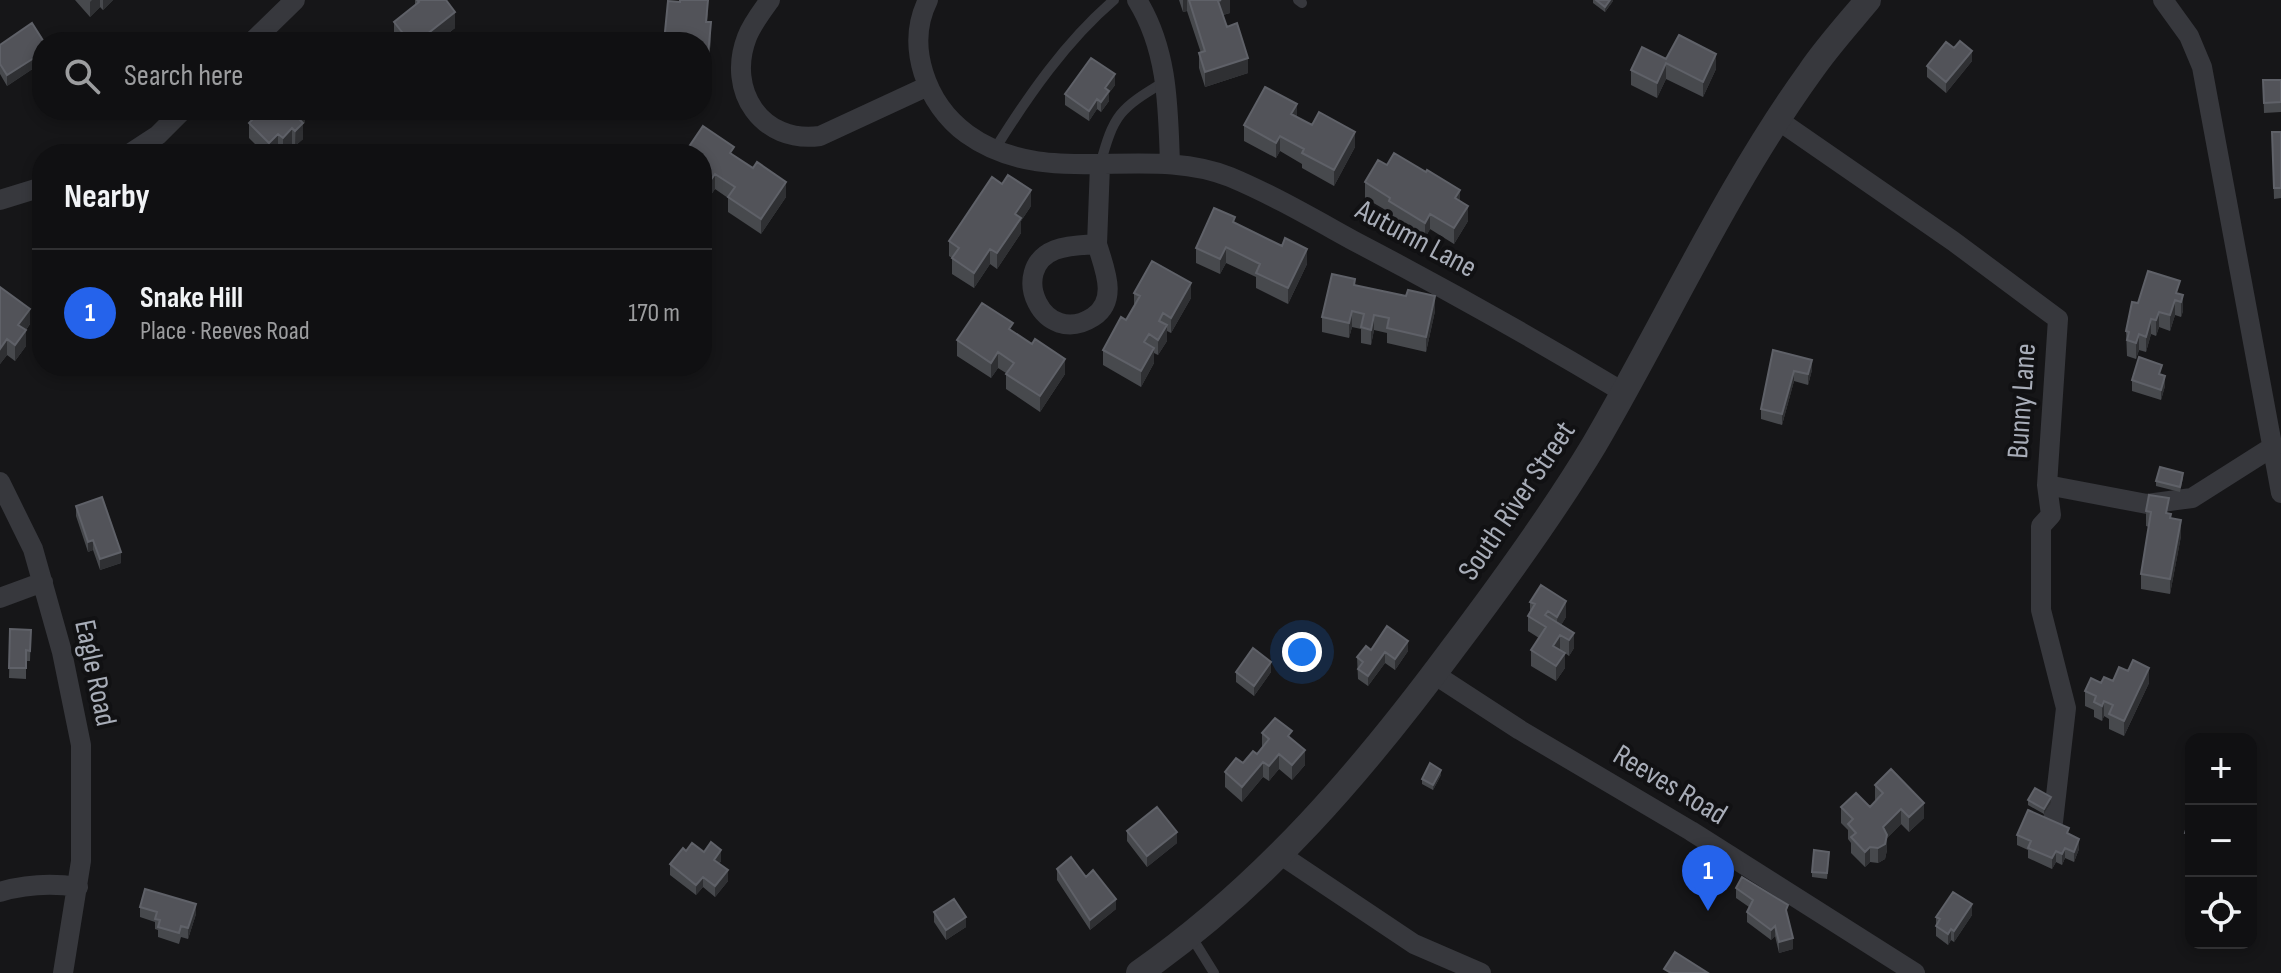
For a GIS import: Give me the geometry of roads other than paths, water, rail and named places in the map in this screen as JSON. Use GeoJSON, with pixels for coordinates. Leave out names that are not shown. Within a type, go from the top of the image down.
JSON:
{"type":"FeatureCollection","features":[{"type":"Feature","properties":{"kind":"street"},"geometry":{"type":"LineString","coordinates":[[262,32],[295,0]]}},
{"type":"Feature","properties":{"kind":"street"},"geometry":{"type":"LineString","coordinates":[[770,0],[747,37],[740,78],[752,110],[769,125],[803,138],[820,136],[928,86]]}},
{"type":"Feature","properties":{"kind":"street"},"geometry":{"type":"LineString","coordinates":[[1137,0],[1156,38],[1165,81],[1170,164]]}},
{"type":"Feature","properties":{"kind":"street","name":"South River Street"},"geometry":{"type":"LineString","coordinates":[[1139,973],[1191,936],[1281,855],[1364,762],[1434,674],[1563,496],[1778,120],[1810,71],[1868,0]]}},
{"type":"Feature","properties":{"kind":"street"},"geometry":{"type":"LineString","coordinates":[[2163,0],[2184,27],[2202,67],[2281,493]]}},
{"type":"Feature","properties":{"kind":"street","name":"Autumn Lane"},"geometry":{"type":"LineString","coordinates":[[920,3],[920,67],[928,86],[949,118],[965,133],[995,149],[1033,162],[1067,166],[1170,164],[1230,177],[1505,321],[1623,392]]}},
{"type":"Feature","properties":{"kind":"street"},"geometry":{"type":"LineString","coordinates":[[144,144],[173,120]]}},
{"type":"Feature","properties":{"kind":"street","name":"Bunny Lane"},"geometry":{"type":"LineString","coordinates":[[1778,120],[1953,241],[2058,319],[2047,485],[2051,515],[2041,526],[2041,610],[2066,708],[2053,822]]}},
{"type":"Feature","properties":{"kind":"street"},"geometry":{"type":"LineString","coordinates":[[1097,244],[1052,251],[1040,261],[1033,275],[1033,295],[1041,312],[1054,321],[1070,325],[1083,323],[1099,313],[1108,297],[1107,277],[1097,244],[1100,165]]}},
{"type":"Feature","properties":{"kind":"street"},"geometry":{"type":"LineString","coordinates":[[0,200],[32,190]]}},
{"type":"Feature","properties":{"kind":"street"},"geometry":{"type":"LineString","coordinates":[[2047,485],[2147,504],[2192,498],[2274,446]]}},
{"type":"Feature","properties":{"kind":"street","name":"Eagle Road"},"geometry":{"type":"LineString","coordinates":[[0,482],[33,549],[64,663],[81,745],[81,861],[63,973]]}},
{"type":"Feature","properties":{"kind":"street"},"geometry":{"type":"LineString","coordinates":[[0,598],[43,582]]}},
{"type":"Feature","properties":{"kind":"street","name":"Reeves Road"},"geometry":{"type":"LineString","coordinates":[[1434,674],[1520,730],[1704,839],[1915,973]]}},
{"type":"Feature","properties":{"kind":"street"},"geometry":{"type":"LineString","coordinates":[[1281,855],[1414,944],[1481,973]]}},
{"type":"Feature","properties":{"kind":"street"},"geometry":{"type":"LineString","coordinates":[[0,892],[53,883],[78,887]]}},
{"type":"Feature","properties":{"kind":"lane"},"geometry":{"type":"LineString","coordinates":[[995,149],[1013,119],[1082,28],[1114,0]]}},
{"type":"Feature","properties":{"kind":"lane"},"geometry":{"type":"LineString","coordinates":[[1100,165],[1118,115],[1129,104],[1165,81]]}},
{"type":"Feature","properties":{"kind":"lane"},"geometry":{"type":"LineString","coordinates":[[1191,936],[1214,973]]}},
{"type":"Feature","properties":{"kind":"place","name":"Snake Hill"},"geometry":{"type":"Point","coordinates":[1708,911]}}]}
